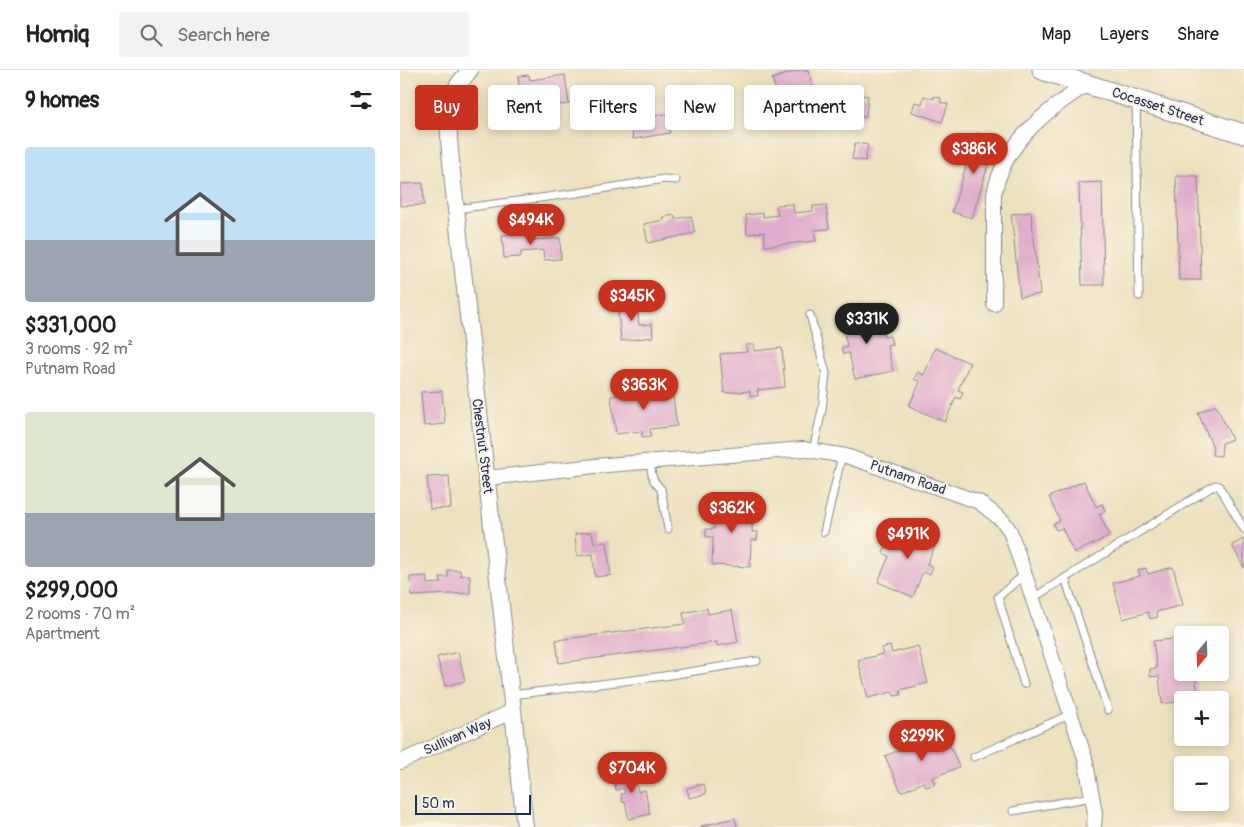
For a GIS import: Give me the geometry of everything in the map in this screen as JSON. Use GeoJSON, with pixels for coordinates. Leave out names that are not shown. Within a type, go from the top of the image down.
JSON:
{"type":"FeatureCollection","features":[{"type":"Feature","properties":{"kind":"main road","name":"Cocasset Street"},"geometry":{"type":"LineString","coordinates":[[1042,70],[1136,98],[1244,134]]}},
{"type":"Feature","properties":{"kind":"street","name":"Chestnut Street"},"geometry":{"type":"LineString","coordinates":[[470,70],[455,91],[449,125],[456,209],[512,703],[524,827]]}},
{"type":"Feature","properties":{"kind":"street"},"geometry":{"type":"LineString","coordinates":[[994,304],[994,194],[997,178],[1005,162],[1028,129],[1076,91],[1088,84]]}},
{"type":"Feature","properties":{"kind":"street","name":"Putnam Road"},"geometry":{"type":"LineString","coordinates":[[487,478],[595,466],[803,449],[842,455],[979,502],[1003,521],[1010,532],[1025,574],[1085,758],[1095,813],[1094,827]]}},
{"type":"Feature","properties":{"kind":"street","name":"Sullivan Way"},"geometry":{"type":"LineString","coordinates":[[400,762],[512,703]]}},
{"type":"Feature","properties":{"kind":"lane"},"geometry":{"type":"LineString","coordinates":[[1136,98],[1139,296]]}},
{"type":"Feature","properties":{"kind":"lane"},"geometry":{"type":"LineString","coordinates":[[456,209],[664,179],[676,180]]}},
{"type":"Feature","properties":{"kind":"lane"},"geometry":{"type":"LineString","coordinates":[[810,315],[826,373],[822,410],[812,451]]}},
{"type":"Feature","properties":{"kind":"lane"},"geometry":{"type":"LineString","coordinates":[[824,532],[842,455]]}},
{"type":"Feature","properties":{"kind":"lane"},"geometry":{"type":"LineString","coordinates":[[650,461],[652,476],[661,489],[668,529]]}},
{"type":"Feature","properties":{"kind":"lane"},"geometry":{"type":"LineString","coordinates":[[1033,598],[1215,485],[1220,486],[1244,529]]}},
{"type":"Feature","properties":{"kind":"lane"},"geometry":{"type":"LineString","coordinates":[[1024,684],[998,597],[1025,574]]}},
{"type":"Feature","properties":{"kind":"lane"},"geometry":{"type":"LineString","coordinates":[[1065,578],[1108,710]]}},
{"type":"Feature","properties":{"kind":"lane"},"geometry":{"type":"LineString","coordinates":[[512,703],[757,661]]}},
{"type":"Feature","properties":{"kind":"lane"},"geometry":{"type":"LineString","coordinates":[[974,756],[1071,714]]}},
{"type":"Feature","properties":{"kind":"lane"},"geometry":{"type":"LineString","coordinates":[[1013,811],[1092,797]]}},
{"type":"Feature","properties":{"kind":"building"},"geometry":{"type":"Polygon","coordinates":[[[799,70],[808,70],[812,85],[774,85],[772,79],[799,70]]]}},
{"type":"Feature","properties":{"kind":"building"},"geometry":{"type":"Polygon","coordinates":[[[529,75],[530,80],[565,75],[569,104],[560,105],[560,85],[519,85],[518,76],[529,75]]]}},
{"type":"Feature","properties":{"kind":"building"},"geometry":{"type":"Polygon","coordinates":[[[864,95],[868,96],[866,117],[864,117],[864,95]]]}},
{"type":"Feature","properties":{"kind":"building"},"geometry":{"type":"Polygon","coordinates":[[[924,96],[934,99],[934,96],[941,98],[940,102],[948,104],[942,122],[912,112],[915,102],[922,104],[924,96]]]}},
{"type":"Feature","properties":{"kind":"building"},"geometry":{"type":"Polygon","coordinates":[[[665,114],[665,130],[670,130],[670,133],[633,139],[632,130],[655,130],[655,116],[665,114]]]}},
{"type":"Feature","properties":{"kind":"building"},"geometry":{"type":"Polygon","coordinates":[[[976,133],[996,139],[972,218],[952,212],[976,133]]]}},
{"type":"Feature","properties":{"kind":"building"},"geometry":{"type":"Polygon","coordinates":[[[855,143],[868,145],[865,161],[852,159],[855,143]]]}},
{"type":"Feature","properties":{"kind":"building"},"geometry":{"type":"Polygon","coordinates":[[[1176,176],[1198,176],[1201,280],[1179,280],[1176,176]]]}},
{"type":"Feature","properties":{"kind":"building"},"geometry":{"type":"Polygon","coordinates":[[[1102,182],[1104,285],[1082,285],[1079,183],[1102,182]]]}},
{"type":"Feature","properties":{"kind":"building"},"geometry":{"type":"Polygon","coordinates":[[[423,183],[424,205],[400,206],[400,184],[423,183]]]}},
{"type":"Feature","properties":{"kind":"building"},"geometry":{"type":"Polygon","coordinates":[[[793,204],[794,213],[813,211],[813,206],[826,205],[829,229],[814,230],[816,241],[765,246],[764,232],[747,234],[746,215],[763,213],[763,217],[778,215],[776,205],[793,204]]]}},
{"type":"Feature","properties":{"kind":"building"},"geometry":{"type":"Polygon","coordinates":[[[1031,212],[1040,294],[1020,297],[1011,214],[1031,212]]]}},
{"type":"Feature","properties":{"kind":"building"},"geometry":{"type":"Polygon","coordinates":[[[674,215],[675,219],[691,216],[695,233],[648,243],[644,224],[664,220],[664,217],[674,215]]]}},
{"type":"Feature","properties":{"kind":"building"},"geometry":{"type":"Polygon","coordinates":[[[534,233],[534,240],[560,238],[561,259],[544,260],[543,250],[521,252],[521,257],[504,258],[502,235],[534,233]]]}},
{"type":"Feature","properties":{"kind":"building"},"geometry":{"type":"Polygon","coordinates":[[[636,298],[639,325],[652,324],[653,337],[621,341],[617,300],[636,298]]]}},
{"type":"Feature","properties":{"kind":"building"},"geometry":{"type":"Polygon","coordinates":[[[878,311],[884,337],[890,336],[892,344],[887,345],[893,371],[855,379],[849,353],[843,354],[841,348],[847,346],[841,320],[878,311]]]}},
{"type":"Feature","properties":{"kind":"building"},"geometry":{"type":"Polygon","coordinates":[[[746,345],[754,345],[754,351],[782,348],[785,387],[757,390],[758,396],[750,396],[750,391],[724,393],[720,354],[747,352],[746,345]]]}},
{"type":"Feature","properties":{"kind":"building"},"geometry":{"type":"Polygon","coordinates":[[[935,348],[970,363],[958,390],[963,392],[960,399],[956,397],[945,422],[909,406],[920,382],[914,379],[918,372],[924,375],[935,348]]]}},
{"type":"Feature","properties":{"kind":"building"},"geometry":{"type":"Polygon","coordinates":[[[645,386],[645,392],[672,389],[677,426],[650,429],[651,436],[642,437],[642,431],[616,434],[611,396],[638,393],[637,387],[645,386]]]}},
{"type":"Feature","properties":{"kind":"building"},"geometry":{"type":"Polygon","coordinates":[[[442,391],[445,424],[424,426],[421,392],[442,391]]]}},
{"type":"Feature","properties":{"kind":"building"},"geometry":{"type":"Polygon","coordinates":[[[1216,405],[1232,439],[1222,443],[1221,456],[1212,455],[1213,447],[1198,413],[1216,405]]]}},
{"type":"Feature","properties":{"kind":"building"},"geometry":{"type":"Polygon","coordinates":[[[449,476],[451,508],[430,509],[427,477],[449,476]]]}},
{"type":"Feature","properties":{"kind":"building"},"geometry":{"type":"Polygon","coordinates":[[[1084,481],[1096,507],[1102,504],[1105,511],[1099,514],[1110,536],[1074,553],[1062,528],[1056,530],[1053,524],[1060,521],[1049,497],[1084,481]]]}},
{"type":"Feature","properties":{"kind":"building"},"geometry":{"type":"Polygon","coordinates":[[[715,502],[753,504],[752,532],[758,532],[757,540],[751,540],[750,567],[712,565],[713,537],[706,537],[706,529],[714,529],[715,502]]]}},
{"type":"Feature","properties":{"kind":"building"},"geometry":{"type":"Polygon","coordinates":[[[903,524],[938,539],[927,564],[933,567],[930,574],[923,572],[913,597],[878,582],[889,556],[883,553],[886,546],[893,549],[903,524]]]}},
{"type":"Feature","properties":{"kind":"building"},"geometry":{"type":"Polygon","coordinates":[[[592,532],[594,543],[607,542],[611,575],[595,577],[593,554],[577,556],[575,534],[592,532]]]}},
{"type":"Feature","properties":{"kind":"building"},"geometry":{"type":"Polygon","coordinates":[[[1244,539],[1244,568],[1232,545],[1244,539]]]}},
{"type":"Feature","properties":{"kind":"building"},"geometry":{"type":"Polygon","coordinates":[[[1173,567],[1183,605],[1156,612],[1158,617],[1150,619],[1148,612],[1123,619],[1113,583],[1140,576],[1138,570],[1146,568],[1148,574],[1173,567]]]}},
{"type":"Feature","properties":{"kind":"building"},"geometry":{"type":"Polygon","coordinates":[[[448,570],[460,570],[461,576],[470,575],[470,593],[411,596],[410,577],[427,576],[427,584],[441,583],[440,577],[448,577],[448,570]]]}},
{"type":"Feature","properties":{"kind":"building"},"geometry":{"type":"Polygon","coordinates":[[[707,608],[708,614],[732,610],[738,642],[717,646],[717,642],[559,663],[556,640],[685,624],[683,613],[707,608]]]}},
{"type":"Feature","properties":{"kind":"building"},"geometry":{"type":"Polygon","coordinates":[[[1174,639],[1174,681],[1196,681],[1197,691],[1174,691],[1174,702],[1162,704],[1159,676],[1150,677],[1150,669],[1157,668],[1153,641],[1174,639]]]}},
{"type":"Feature","properties":{"kind":"building"},"geometry":{"type":"Polygon","coordinates":[[[890,646],[892,653],[918,646],[928,683],[900,690],[901,695],[894,696],[892,692],[868,698],[858,660],[883,654],[881,648],[890,646]]]}},
{"type":"Feature","properties":{"kind":"building"},"geometry":{"type":"Polygon","coordinates":[[[458,652],[465,681],[445,686],[437,657],[458,652]]]}},
{"type":"Feature","properties":{"kind":"building"},"geometry":{"type":"Polygon","coordinates":[[[944,732],[959,767],[932,778],[935,784],[926,787],[924,782],[901,792],[885,756],[910,746],[907,739],[914,736],[917,743],[944,732]]]}},
{"type":"Feature","properties":{"kind":"building"},"geometry":{"type":"Polygon","coordinates":[[[633,768],[638,792],[645,790],[650,814],[629,819],[625,802],[622,802],[621,794],[625,793],[624,788],[616,790],[613,773],[633,768]]]}},
{"type":"Feature","properties":{"kind":"building"},"geometry":{"type":"Polygon","coordinates":[[[704,784],[706,794],[689,798],[687,788],[704,784]]]}},
{"type":"Feature","properties":{"kind":"building"},"geometry":{"type":"Polygon","coordinates":[[[735,818],[737,827],[701,827],[701,826],[735,818]]]}}]}
